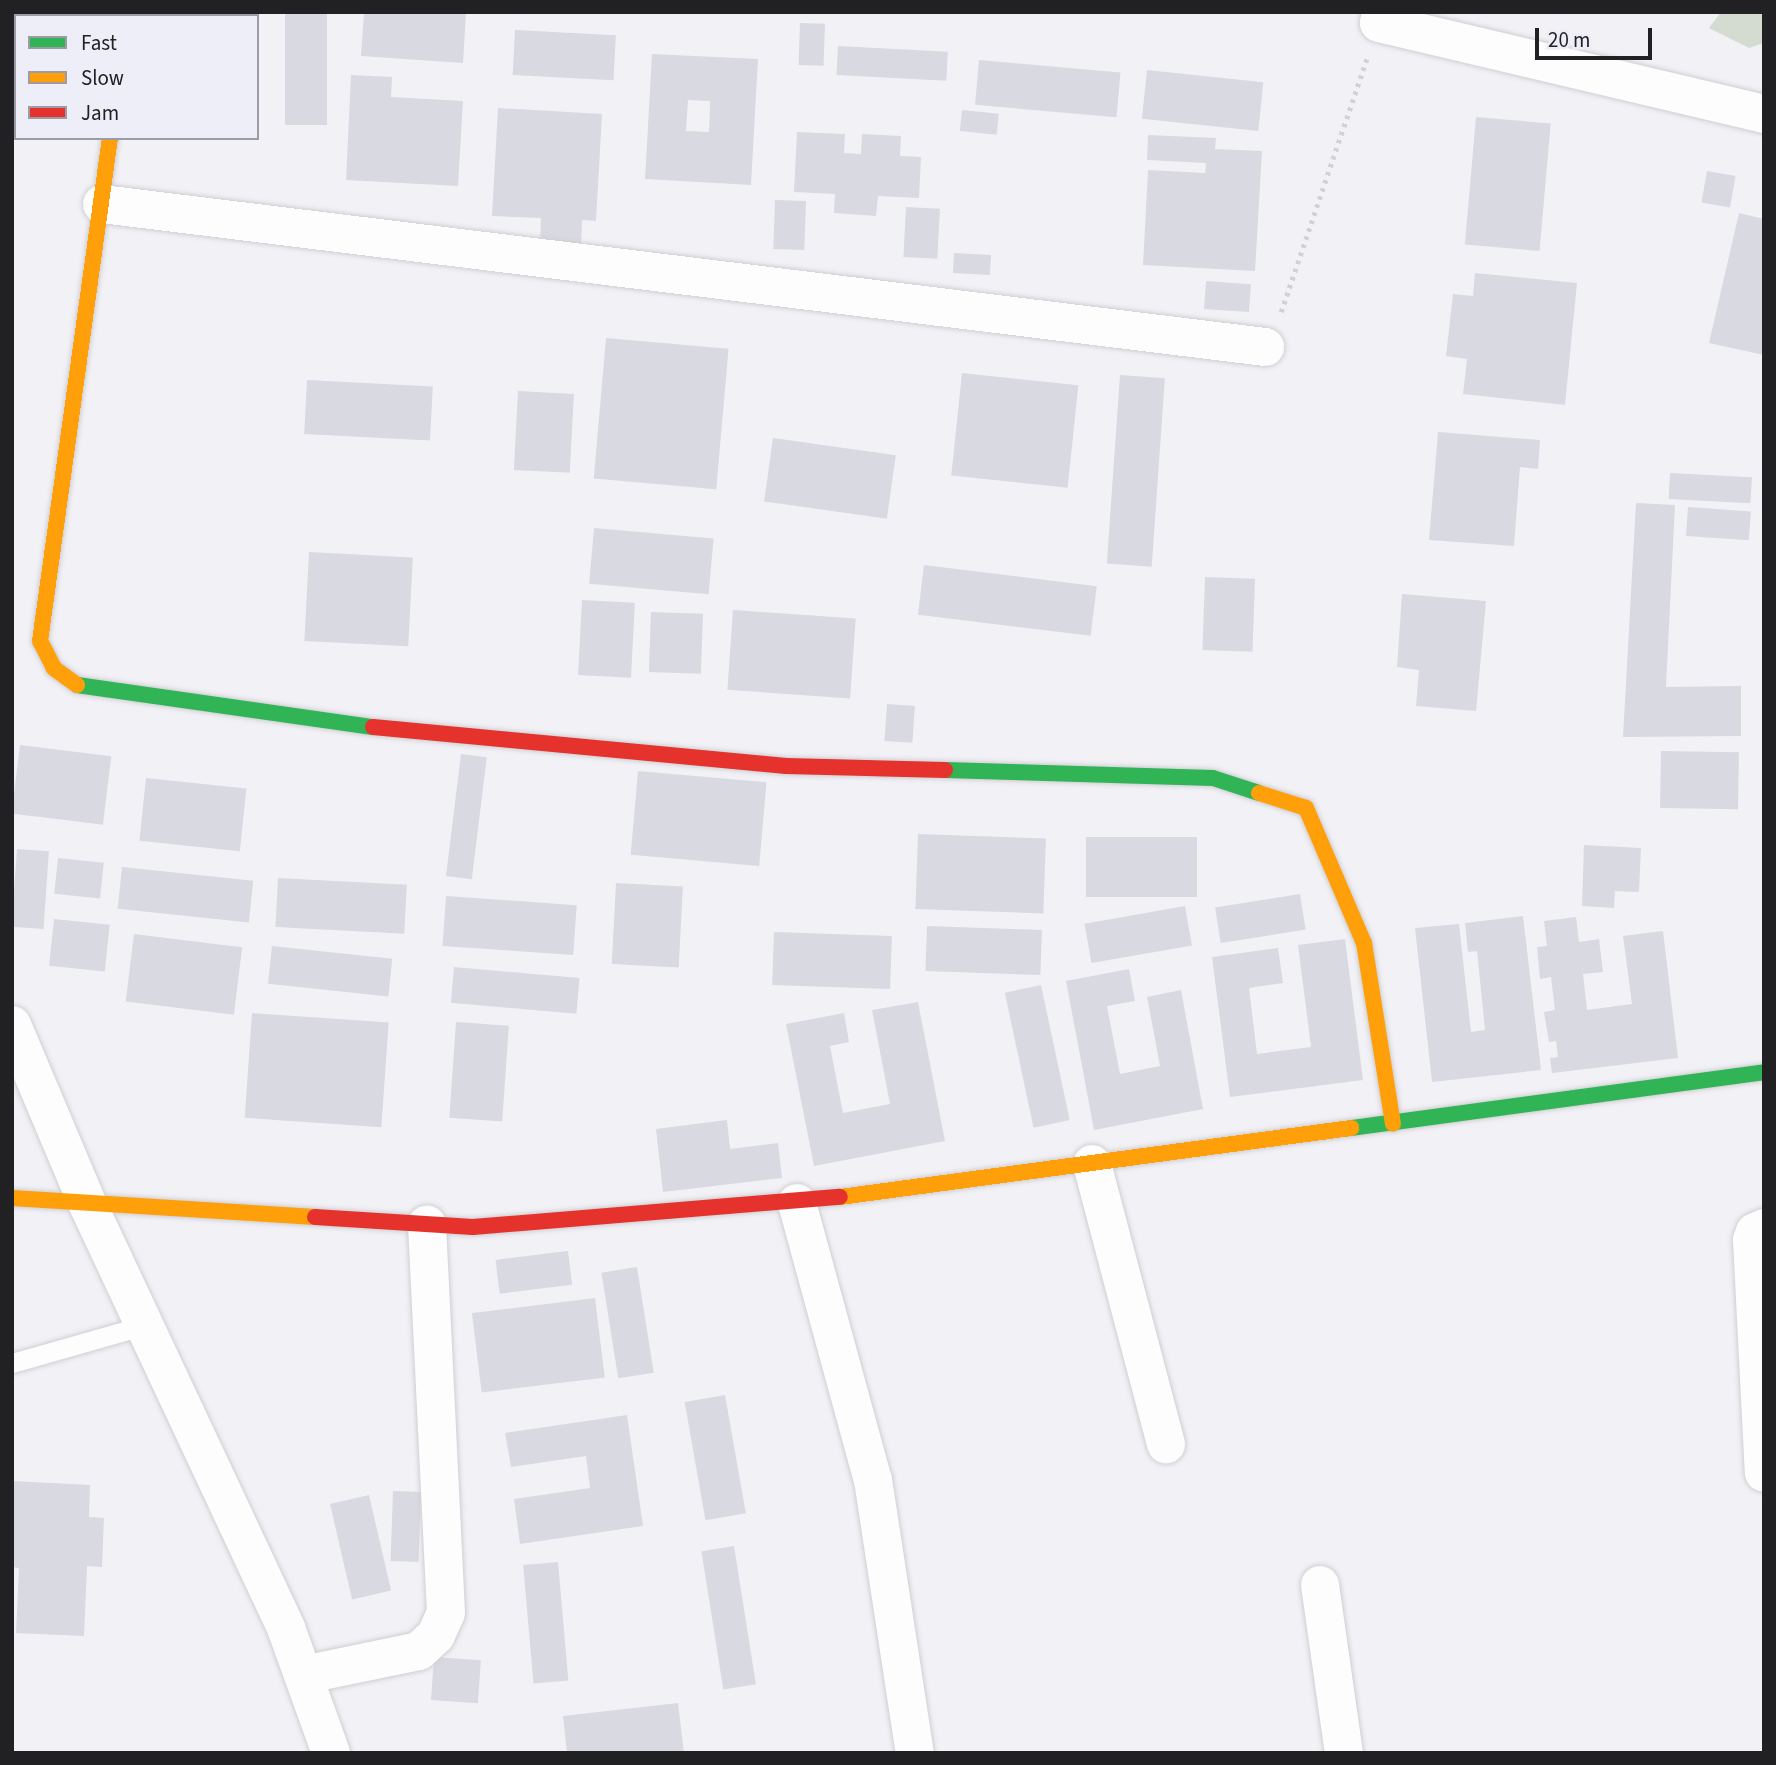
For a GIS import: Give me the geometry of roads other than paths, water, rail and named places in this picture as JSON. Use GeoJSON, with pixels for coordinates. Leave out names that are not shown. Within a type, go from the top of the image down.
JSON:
{"type":"FeatureCollection","features":[{"type":"Feature","properties":{"kind":"street"},"geometry":{"type":"LineString","coordinates":[[1380,17],[1764,114]]}},
{"type":"Feature","properties":{"kind":"street"},"geometry":{"type":"LineString","coordinates":[[110,140],[40,641],[54,668],[75,685],[415,733],[786,766],[1213,778],[1306,808],[1364,943],[1393,1124]]}},
{"type":"Feature","properties":{"kind":"street"},"geometry":{"type":"LineString","coordinates":[[102,204],[1265,347]]}},
{"type":"Feature","properties":{"kind":"street"},"geometry":{"type":"LineString","coordinates":[[12,1025],[88,1205],[286,1628],[331,1753]]}},
{"type":"Feature","properties":{"kind":"street"},"geometry":{"type":"LineString","coordinates":[[12,1198],[88,1205],[473,1227],[797,1203],[1764,1072]]}},
{"type":"Feature","properties":{"kind":"street"},"geometry":{"type":"LineString","coordinates":[[1093,1164],[1166,1444]]}},
{"type":"Feature","properties":{"kind":"street"},"geometry":{"type":"LineString","coordinates":[[797,1203],[873,1480],[915,1753]]}},
{"type":"Feature","properties":{"kind":"street"},"geometry":{"type":"LineString","coordinates":[[303,1675],[419,1651],[436,1635],[446,1613],[427,1224]]}},
{"type":"Feature","properties":{"kind":"street"},"geometry":{"type":"LineString","coordinates":[[1764,1228],[1755,1232],[1752,1240],[1764,1473]]}},
{"type":"Feature","properties":{"kind":"street"},"geometry":{"type":"LineString","coordinates":[[1320,1585],[1344,1753]]}},
{"type":"Feature","properties":{"kind":"lane"},"geometry":{"type":"LineString","coordinates":[[12,1363],[145,1325]]}}]}
